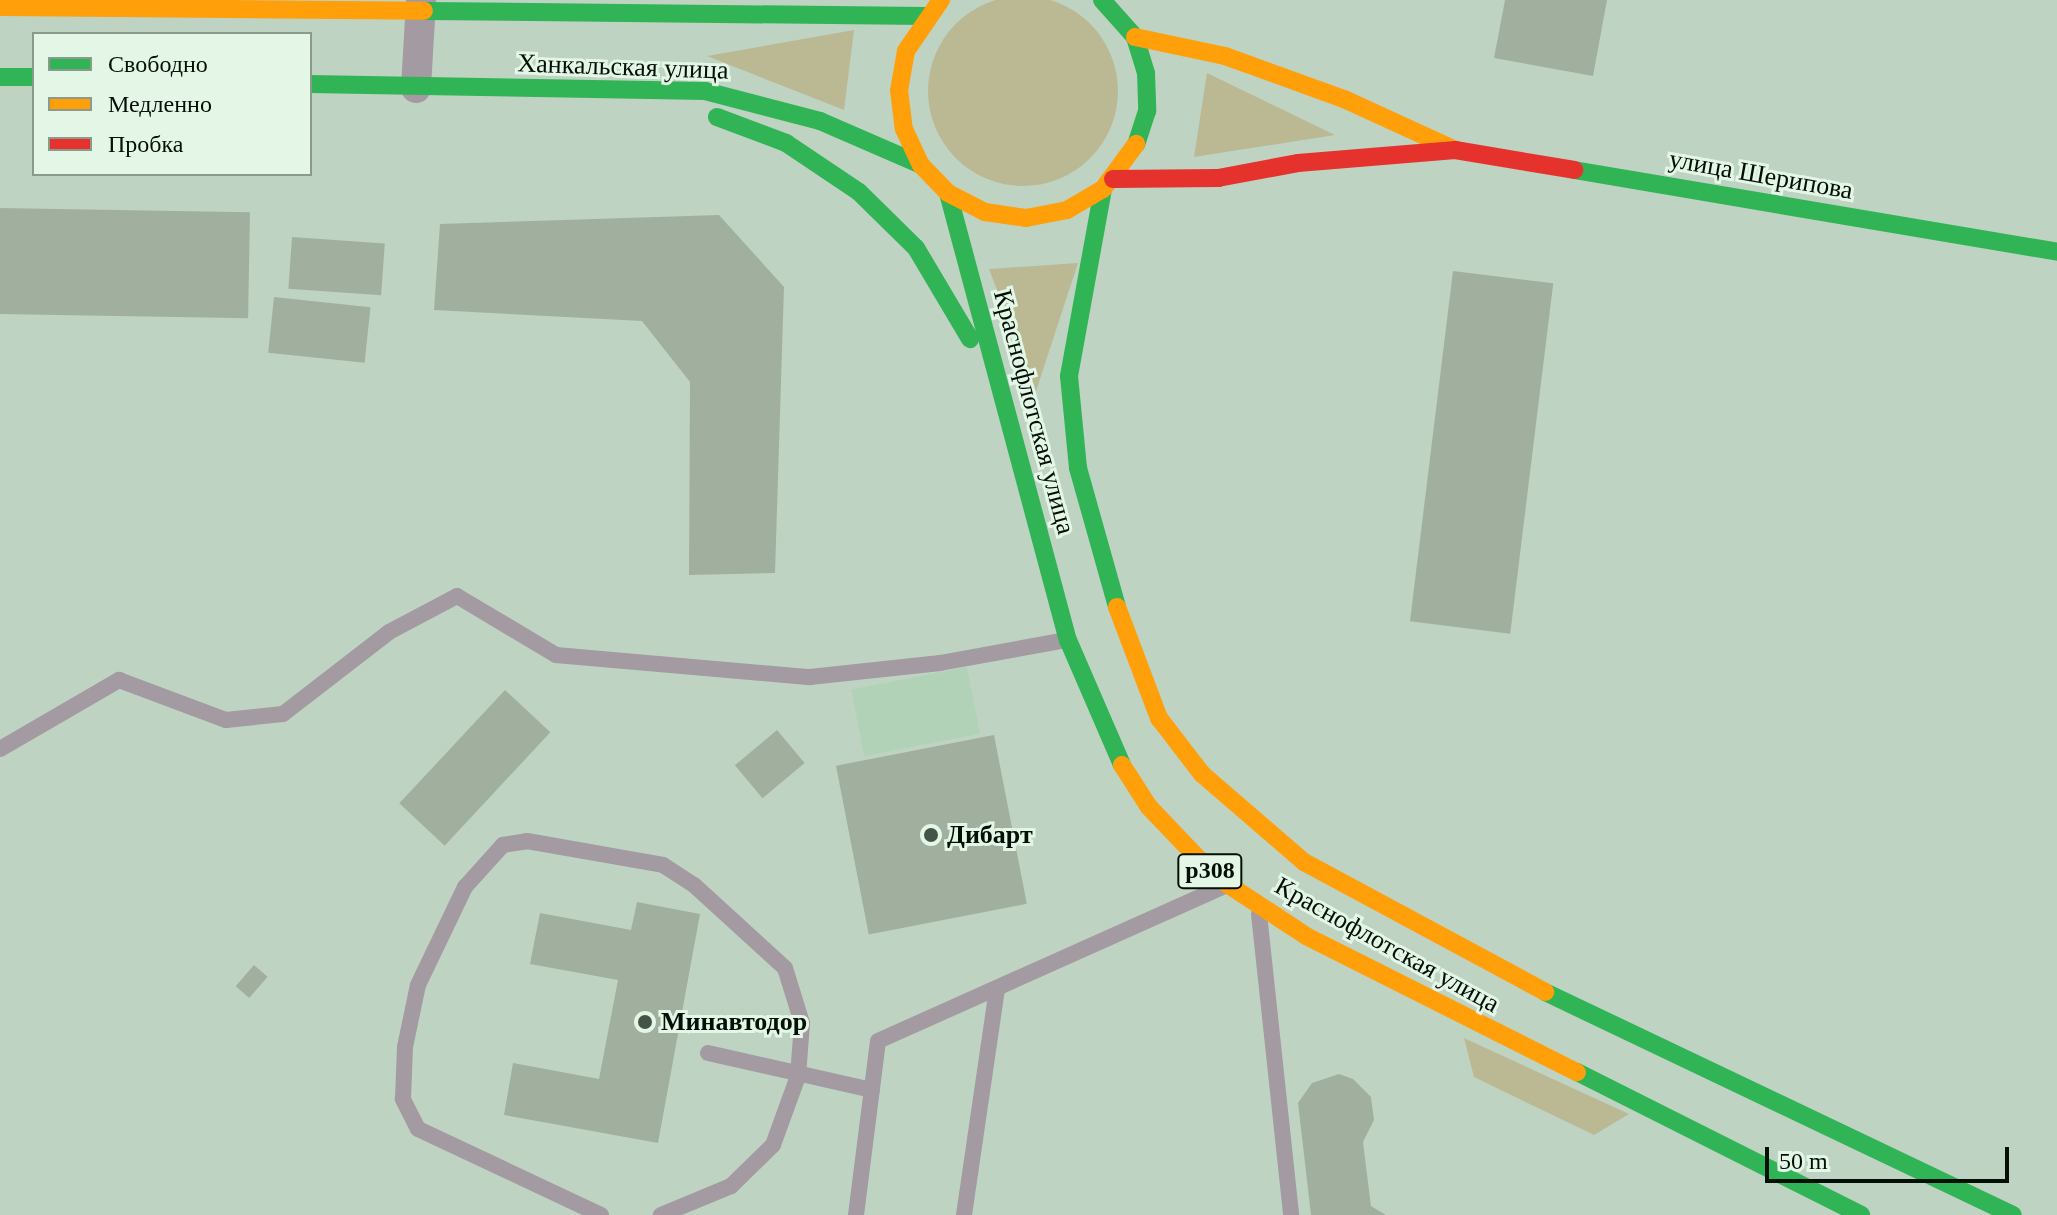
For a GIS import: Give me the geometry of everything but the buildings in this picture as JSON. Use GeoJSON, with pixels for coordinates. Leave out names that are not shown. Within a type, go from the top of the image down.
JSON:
{"type":"FeatureCollection","features":[{"type":"Feature","properties":{"kind":"main road"},"geometry":{"type":"LineString","coordinates":[[700,13],[759,0]]}},
{"type":"Feature","properties":{"kind":"main road"},"geometry":{"type":"LineString","coordinates":[[941,0],[925,16],[906,51],[899,90],[904,129],[921,165],[948,193],[985,212],[1026,218],[1067,210],[1108,184],[1135,148],[1147,111],[1146,73],[1135,37],[1121,8],[1102,0]]}},
{"type":"Feature","properties":{"kind":"main road","name":"Ханкальская улица"},"geometry":{"type":"LineString","coordinates":[[0,7],[421,6],[629,14],[700,13]]}},
{"type":"Feature","properties":{"kind":"main road"},"geometry":{"type":"LineString","coordinates":[[700,13],[925,16]]}},
{"type":"Feature","properties":{"kind":"main road"},"geometry":{"type":"LineString","coordinates":[[1135,37],[1225,56],[1344,99],[1455,150]]}},
{"type":"Feature","properties":{"kind":"main road"},"geometry":{"type":"LineString","coordinates":[[0,77],[32,77]]}},
{"type":"Feature","properties":{"kind":"main road","name":"Ханкальская улица"},"geometry":{"type":"LineString","coordinates":[[312,84],[705,91],[755,100],[820,121],[921,165]]}},
{"type":"Feature","properties":{"kind":"main road"},"geometry":{"type":"LineString","coordinates":[[651,91],[786,143],[859,192],[916,248],[953,303],[1010,425]]}},
{"type":"Feature","properties":{"kind":"main road"},"geometry":{"type":"LineString","coordinates":[[1108,184],[1218,178],[1298,163],[1455,150]]}},
{"type":"Feature","properties":{"kind":"main road","name":"улица Шерипова"},"geometry":{"type":"LineString","coordinates":[[1455,150],[2057,252]]}},
{"type":"Feature","properties":{"kind":"main road"},"geometry":{"type":"LineString","coordinates":[[1108,184],[1069,376],[1075,453],[1125,635],[1159,718],[1202,774],[1304,862],[1368,901],[1507,974],[2013,1215]]}},
{"type":"Feature","properties":{"kind":"main road","name":"Краснофлотская улица"},"geometry":{"type":"LineString","coordinates":[[948,193],[1068,640],[1109,745],[1149,807],[1228,885],[1405,990],[1861,1215]]}},
{"type":"Feature","properties":{"kind":"street"},"geometry":{"type":"LineString","coordinates":[[416,88],[421,6]]}},
{"type":"Feature","properties":{"kind":"lane"},"geometry":{"type":"LineString","coordinates":[[0,749],[119,680],[226,720],[283,714],[389,632],[457,596],[556,655],[810,677],[940,663],[1068,640]]}},
{"type":"Feature","properties":{"kind":"lane"},"geometry":{"type":"LineString","coordinates":[[601,1215],[418,1129],[403,1099],[405,1047],[418,985],[465,887],[503,845],[527,841],[663,865],[694,885],[785,968],[802,1023],[798,1076],[773,1145],[731,1186],[661,1215]]}},
{"type":"Feature","properties":{"kind":"lane"},"geometry":{"type":"LineString","coordinates":[[856,1215],[878,1041],[1228,885]]}},
{"type":"Feature","properties":{"kind":"lane"},"geometry":{"type":"LineString","coordinates":[[1258,904],[1291,1215]]}},
{"type":"Feature","properties":{"kind":"lane"},"geometry":{"type":"LineString","coordinates":[[964,1215],[997,988]]}},
{"type":"Feature","properties":{"kind":"lane"},"geometry":{"type":"LineString","coordinates":[[708,1053],[798,1076],[872,1090]]}},
{"type":"Feature","properties":{"kind":"shaded area"},"geometry":{"type":"Polygon","coordinates":[[[1002,-1],[1044,-1],[1076,12],[1102,38],[1116,73],[1116,109],[1102,144],[1076,170],[1041,184],[1005,184],[970,170],[944,144],[930,109],[930,73],[944,38],[970,12],[1002,-1]]]}},
{"type":"Feature","properties":{"kind":"shaded area"},"geometry":{"type":"Polygon","coordinates":[[[854,30],[844,110],[707,56],[854,30]]]}},
{"type":"Feature","properties":{"kind":"shaded area"},"geometry":{"type":"Polygon","coordinates":[[[1207,73],[1335,135],[1194,157],[1207,73]]]}},
{"type":"Feature","properties":{"kind":"shaded area"},"geometry":{"type":"Polygon","coordinates":[[[1078,263],[1036,391],[989,269],[1078,263]]]}},
{"type":"Feature","properties":{"kind":"shaded area"},"geometry":{"type":"Polygon","coordinates":[[[967,667],[980,734],[864,756],[851,690],[967,667]]]}},
{"type":"Feature","properties":{"kind":"shaded area"},"geometry":{"type":"Polygon","coordinates":[[[1464,1038],[1629,1114],[1594,1135],[1474,1077],[1464,1038]]]}},
{"type":"Feature","properties":{"kind":"traffic: fast"},"geometry":{"type":"LineString","coordinates":[[1102,0],[1135,37],[1146,73],[1147,111],[1136,144]]}},
{"type":"Feature","properties":{"kind":"traffic: fast"},"geometry":{"type":"LineString","coordinates":[[424,11],[925,16]]}},
{"type":"Feature","properties":{"kind":"traffic: fast"},"geometry":{"type":"LineString","coordinates":[[0,77],[32,77]]}},
{"type":"Feature","properties":{"kind":"traffic: fast"},"geometry":{"type":"LineString","coordinates":[[312,84],[705,91],[820,121],[921,165]]}},
{"type":"Feature","properties":{"kind":"traffic: fast"},"geometry":{"type":"LineString","coordinates":[[717,117],[786,143],[859,192],[916,248],[970,339]]}},
{"type":"Feature","properties":{"kind":"traffic: fast"},"geometry":{"type":"LineString","coordinates":[[1574,170],[2057,252]]}},
{"type":"Feature","properties":{"kind":"traffic: fast"},"geometry":{"type":"LineString","coordinates":[[1103,189],[1069,376],[1078,468],[1117,607]]}},
{"type":"Feature","properties":{"kind":"traffic: fast"},"geometry":{"type":"LineString","coordinates":[[948,193],[1068,640],[1122,765]]}},
{"type":"Feature","properties":{"kind":"traffic: fast"},"geometry":{"type":"LineString","coordinates":[[1545,992],[2013,1215]]}},
{"type":"Feature","properties":{"kind":"traffic: fast"},"geometry":{"type":"LineString","coordinates":[[1577,1072],[1861,1215]]}},
{"type":"Feature","properties":{"kind":"traffic: slow"},"geometry":{"type":"LineString","coordinates":[[941,0],[906,51],[899,90],[904,129],[921,165],[948,193],[985,212],[1026,218],[1067,210],[1103,189],[1136,144]]}},
{"type":"Feature","properties":{"kind":"traffic: slow"},"geometry":{"type":"LineString","coordinates":[[0,7],[424,11]]}},
{"type":"Feature","properties":{"kind":"traffic: slow"},"geometry":{"type":"LineString","coordinates":[[1135,37],[1225,56],[1344,99],[1453,149]]}},
{"type":"Feature","properties":{"kind":"traffic: slow"},"geometry":{"type":"LineString","coordinates":[[1117,607],[1159,718],[1202,774],[1304,862],[1545,992]]}},
{"type":"Feature","properties":{"kind":"traffic: slow"},"geometry":{"type":"LineString","coordinates":[[1122,765],[1149,807],[1215,876],[1308,937],[1577,1072]]}},
{"type":"Feature","properties":{"kind":"traffic: jam"},"geometry":{"type":"LineString","coordinates":[[1113,179],[1218,178],[1298,163],[1455,150],[1574,170]]}},
{"type":"Feature","properties":{"kind":"place","name":"Дибарт"},"geometry":{"type":"Point","coordinates":[931,835]}},
{"type":"Feature","properties":{"kind":"place","name":"Минавтодор"},"geometry":{"type":"Point","coordinates":[645,1022]}}]}
